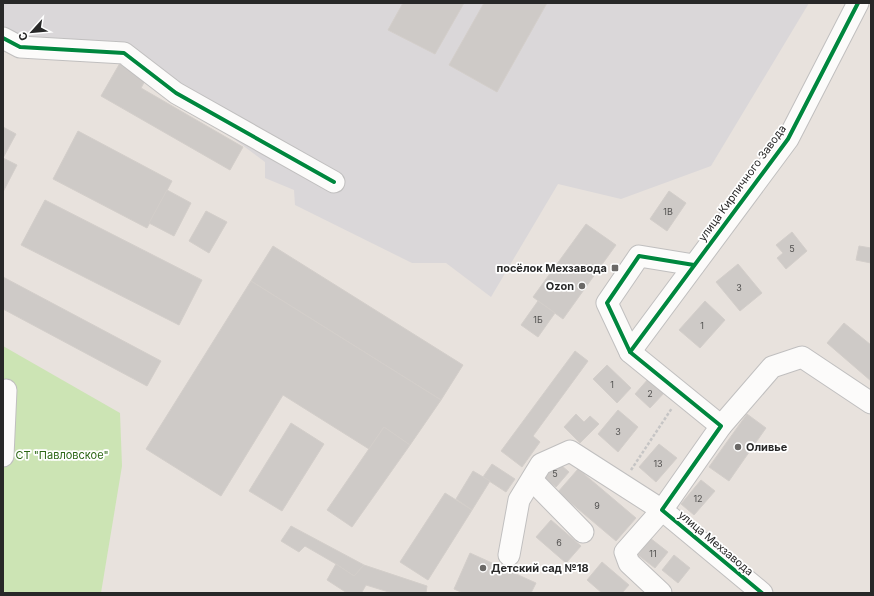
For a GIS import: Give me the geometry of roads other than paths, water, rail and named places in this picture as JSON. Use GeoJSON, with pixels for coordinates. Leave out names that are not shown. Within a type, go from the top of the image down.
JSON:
{"type":"FeatureCollection","features":[{"type":"Feature","properties":{"kind":"street","name":"улица Кирпичного Завода"},"geometry":{"type":"LineString","coordinates":[[630,352],[788,139],[858,3]]}},
{"type":"Feature","properties":{"kind":"street"},"geometry":{"type":"LineString","coordinates":[[3,38],[20,47],[124,53],[176,94],[334,182]]}},
{"type":"Feature","properties":{"kind":"street"},"geometry":{"type":"LineString","coordinates":[[694,265],[639,256],[608,303],[630,352],[721,426]]}},
{"type":"Feature","properties":{"kind":"street","name":"улица Мехзавода"},"geometry":{"type":"LineString","coordinates":[[762,593],[662,510],[721,426],[772,367],[802,357],[871,403]]}},
{"type":"Feature","properties":{"kind":"street"},"geometry":{"type":"LineString","coordinates":[[3,456],[6,390]]}},
{"type":"Feature","properties":{"kind":"street"},"geometry":{"type":"LineString","coordinates":[[509,555],[519,500],[541,464],[570,451],[662,510],[624,552],[629,562],[661,593]]}},
{"type":"Feature","properties":{"kind":"street"},"geometry":{"type":"LineString","coordinates":[[532,480],[583,532]]}},
{"type":"Feature","properties":{"kind":"place","name":"посёлок Мехзавода"},"geometry":{"type":"Point","coordinates":[615,268]}},
{"type":"Feature","properties":{"kind":"place","name":"Ozon"},"geometry":{"type":"Point","coordinates":[582,286]}},
{"type":"Feature","properties":{"kind":"place","name":"Оливье"},"geometry":{"type":"Point","coordinates":[738,447]}},
{"type":"Feature","properties":{"kind":"place","name":"Детский сад №18"},"geometry":{"type":"Point","coordinates":[483,568]}},
{"type":"Feature","properties":{"kind":"park label","name":"СТ \"Павловское\""},"geometry":{"type":"Point","coordinates":[62,455]}}]}
